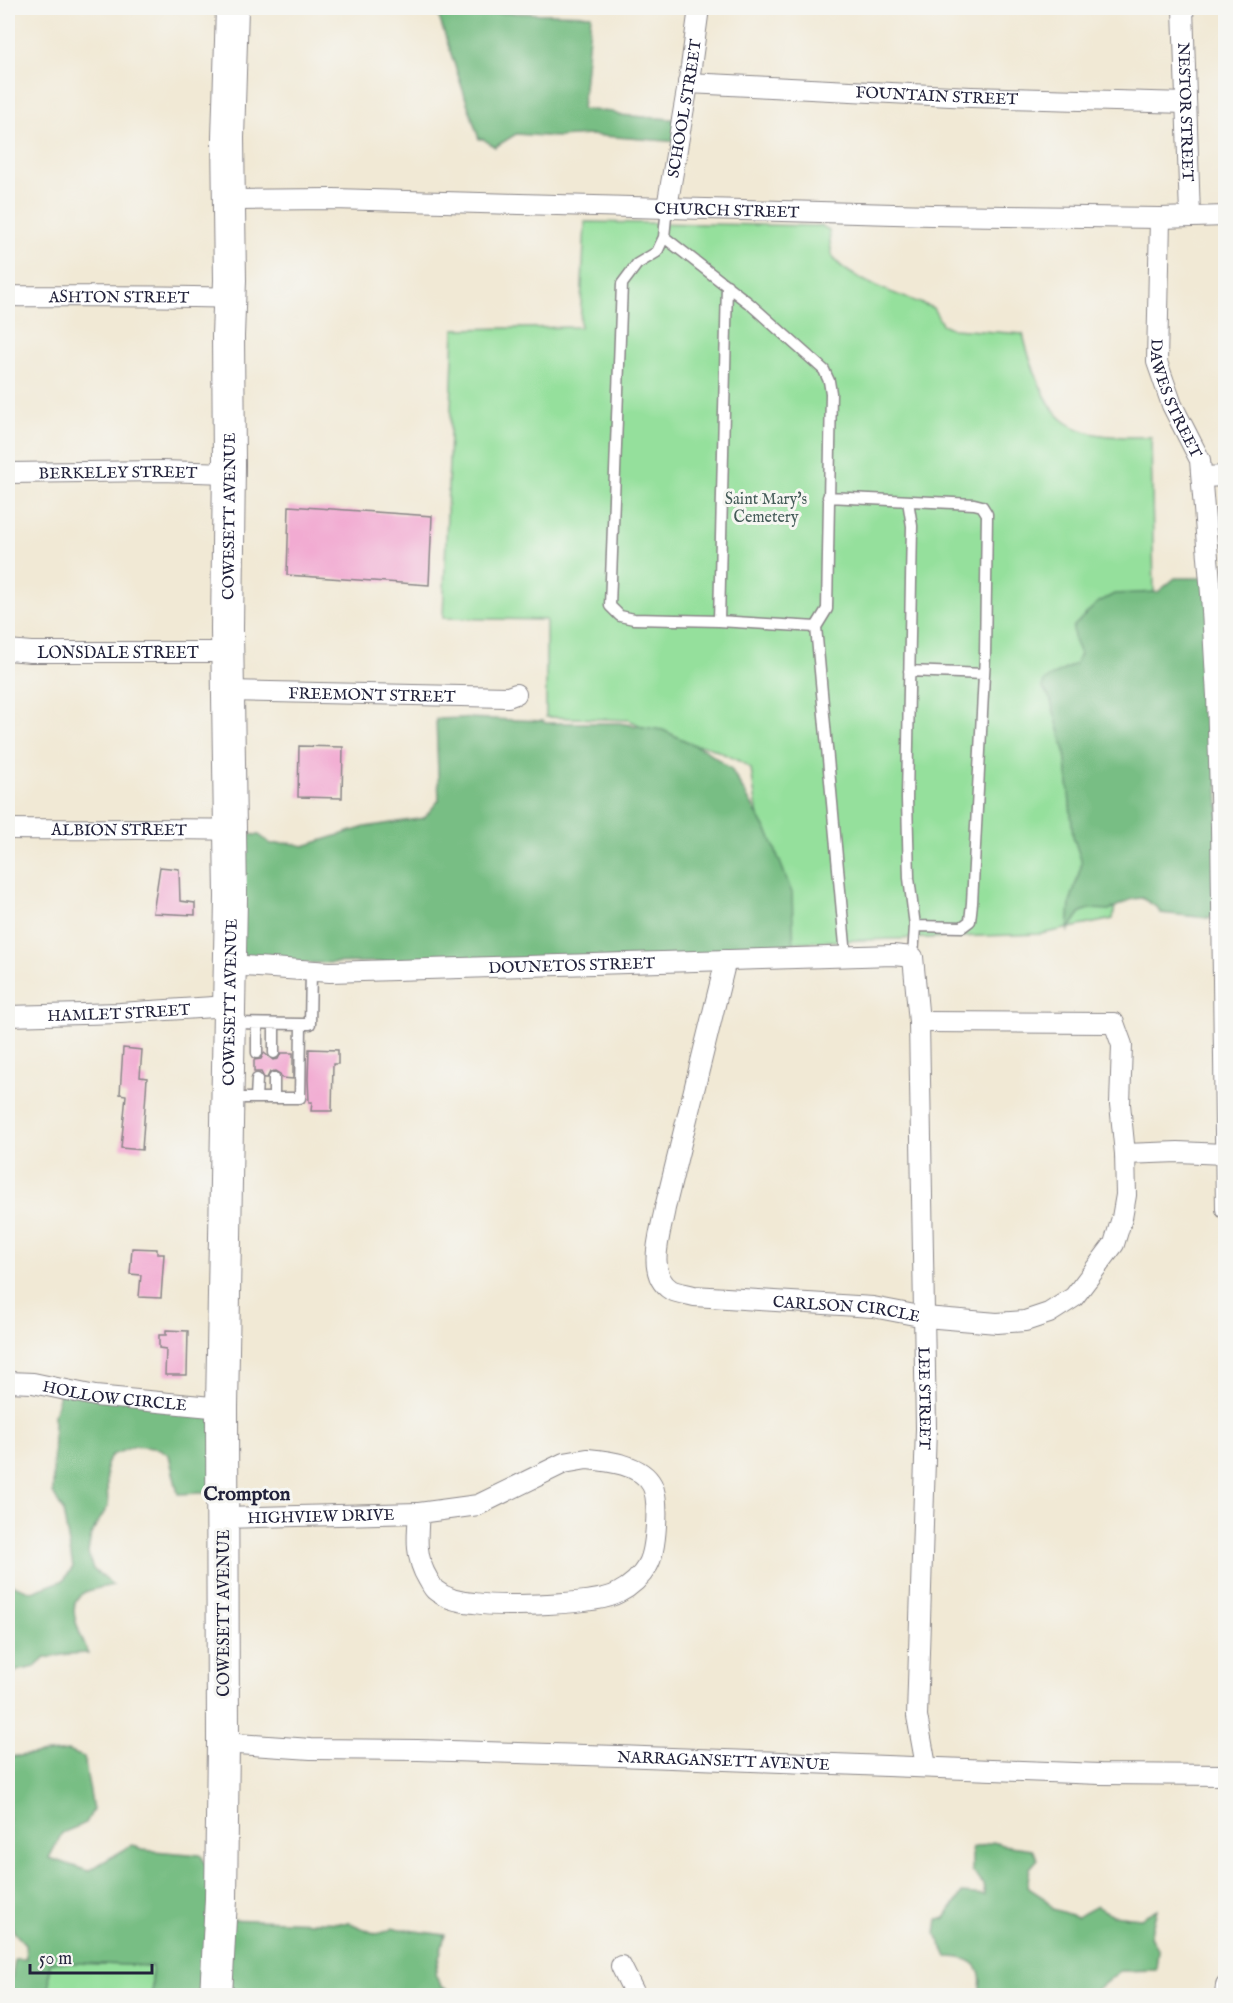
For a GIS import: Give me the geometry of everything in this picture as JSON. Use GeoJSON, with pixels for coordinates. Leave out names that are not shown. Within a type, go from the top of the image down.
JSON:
{"type":"FeatureCollection","features":[{"type":"Feature","properties":{"kind":"main road","name":"COWESETT AVENUE"},"geometry":{"type":"LineString","coordinates":[[216,1995],[221,1899],[223,1743],[222,1408],[242,1098],[238,1018],[230,965],[228,138],[232,8]]}},
{"type":"Feature","properties":{"kind":"street","name":"SCHOOL STREET"},"geometry":{"type":"LineString","coordinates":[[667,207],[699,8]]}},
{"type":"Feature","properties":{"kind":"street","name":"NESTOR STREET"},"geometry":{"type":"LineString","coordinates":[[1184,8],[1190,216]]}},
{"type":"Feature","properties":{"kind":"street","name":"FOUNTAIN STREET"},"geometry":{"type":"LineString","coordinates":[[688,83],[970,97],[1186,104]]}},
{"type":"Feature","properties":{"kind":"street","name":"CHURCH STREET"},"geometry":{"type":"LineString","coordinates":[[229,200],[333,199],[920,215],[1160,218],[1226,216]]}},
{"type":"Feature","properties":{"kind":"street","name":"DAWES STREET"},"geometry":{"type":"LineString","coordinates":[[1160,218],[1157,362],[1172,405],[1200,460],[1212,608],[1218,723],[1226,1209]]}},
{"type":"Feature","properties":{"kind":"street","name":"ASHTON STREET"},"geometry":{"type":"LineString","coordinates":[[8,296],[230,298]]}},
{"type":"Feature","properties":{"kind":"street","name":"BERKELEY STREET"},"geometry":{"type":"LineString","coordinates":[[8,472],[229,473]]}},
{"type":"Feature","properties":{"kind":"street"},"geometry":{"type":"LineString","coordinates":[[1202,477],[1226,476]]}},
{"type":"Feature","properties":{"kind":"street","name":"LONSDALE STREET"},"geometry":{"type":"LineString","coordinates":[[8,650],[228,652]]}},
{"type":"Feature","properties":{"kind":"street","name":"FREEMONT STREET"},"geometry":{"type":"LineString","coordinates":[[228,691],[508,697],[516,694]]}},
{"type":"Feature","properties":{"kind":"street","name":"ALBION STREET"},"geometry":{"type":"LineString","coordinates":[[8,829],[230,830]]}},
{"type":"Feature","properties":{"kind":"street","name":"DOUNETOS STREET"},"geometry":{"type":"LineString","coordinates":[[230,965],[311,971],[846,956],[913,957]]}},
{"type":"Feature","properties":{"kind":"street","name":"LEE STREET"},"geometry":{"type":"LineString","coordinates":[[913,957],[919,1023],[926,1428],[917,1716],[926,1766]]}},
{"type":"Feature","properties":{"kind":"street","name":"CARLSON CIRCLE"},"geometry":{"type":"LineString","coordinates":[[726,960],[665,1208],[658,1248],[656,1266],[658,1279],[672,1290],[694,1296],[873,1307],[925,1317],[997,1323],[1025,1321],[1049,1313],[1074,1297],[1114,1244],[1126,1195],[1120,1104],[1122,1046],[1114,1023],[919,1023]]}},
{"type":"Feature","properties":{"kind":"street","name":"HAMLET STREET"},"geometry":{"type":"LineString","coordinates":[[8,1016],[120,1013],[238,1018]]}},
{"type":"Feature","properties":{"kind":"street"},"geometry":{"type":"LineString","coordinates":[[1125,1154],[1178,1152],[1224,1154]]}},
{"type":"Feature","properties":{"kind":"street","name":"HOLLOW CIRCLE"},"geometry":{"type":"LineString","coordinates":[[8,1382],[33,1383],[100,1396],[222,1408]]}},
{"type":"Feature","properties":{"kind":"street","name":"HIGHVIEW DRIVE"},"geometry":{"type":"LineString","coordinates":[[222,1518],[419,1513],[478,1505],[564,1463],[587,1458],[614,1461],[638,1470],[652,1485],[657,1507],[655,1538],[649,1563],[637,1580],[617,1594],[591,1601],[520,1605],[475,1604],[452,1599],[434,1589],[422,1570],[417,1550],[419,1513]]}},
{"type":"Feature","properties":{"kind":"street","name":"NARRAGANSETT AVENUE"},"geometry":{"type":"LineString","coordinates":[[223,1743],[311,1749],[430,1750],[1100,1774],[1226,1775]]}},
{"type":"Feature","properties":{"kind":"street"},"geometry":{"type":"LineString","coordinates":[[621,1966],[636,1995]]}},
{"type":"Feature","properties":{"kind":"street"},"geometry":{"type":"LineString","coordinates":[[1225,1995],[1226,1985]]}},
{"type":"Feature","properties":{"kind":"lane"},"geometry":{"type":"LineString","coordinates":[[667,207],[664,237],[657,252],[636,264],[622,284],[610,606],[620,616],[634,620],[719,621],[816,627]]}},
{"type":"Feature","properties":{"kind":"lane"},"geometry":{"type":"LineString","coordinates":[[664,237],[750,304],[824,370],[831,393],[827,609],[816,627],[846,956]]}},
{"type":"Feature","properties":{"kind":"lane"},"geometry":{"type":"LineString","coordinates":[[719,621],[727,285]]}},
{"type":"Feature","properties":{"kind":"lane"},"geometry":{"type":"LineString","coordinates":[[828,497],[974,504],[982,506],[987,514],[984,674],[970,921],[962,927],[915,926]]}},
{"type":"Feature","properties":{"kind":"lane"},"geometry":{"type":"LineString","coordinates":[[908,501],[912,526],[907,799],[909,878],[915,926],[913,957]]}},
{"type":"Feature","properties":{"kind":"lane"},"geometry":{"type":"LineString","coordinates":[[909,671],[984,674]]}},
{"type":"Feature","properties":{"kind":"lane"},"geometry":{"type":"LineString","coordinates":[[238,1018],[274,1024],[310,1024],[311,971]]}},
{"type":"Feature","properties":{"kind":"lane"},"geometry":{"type":"LineString","coordinates":[[238,1018],[257,1053]]}},
{"type":"Feature","properties":{"kind":"lane"},"geometry":{"type":"LineString","coordinates":[[274,1024],[274,1053]]}},
{"type":"Feature","properties":{"kind":"lane"},"geometry":{"type":"LineString","coordinates":[[242,1098],[300,1098],[301,1024]]}},
{"type":"Feature","properties":{"kind":"lane"},"geometry":{"type":"LineString","coordinates":[[242,1098],[256,1078]]}},
{"type":"Feature","properties":{"kind":"lane"},"geometry":{"type":"LineString","coordinates":[[274,1078],[274,1098]]}},
{"type":"Feature","properties":{"kind":"green space"},"geometry":{"type":"Polygon","coordinates":[[[436,8],[469,8],[470,12],[591,15],[582,109],[612,112],[619,115],[683,120],[679,142],[590,135],[558,137],[516,134],[495,147],[479,139],[436,8]]]}},
{"type":"Feature","properties":{"kind":"green space","name":"Saint Mary's Cemetery"},"geometry":{"type":"Polygon","coordinates":[[[585,222],[822,226],[829,230],[832,254],[840,265],[864,281],[933,308],[942,324],[953,329],[1023,334],[1032,365],[1045,396],[1049,404],[1067,423],[1089,433],[1151,437],[1155,647],[1113,919],[1041,934],[776,943],[751,769],[707,746],[678,744],[629,720],[546,717],[546,620],[443,618],[454,329],[580,327],[585,222]]]}},
{"type":"Feature","properties":{"kind":"green space"},"geometry":{"type":"Polygon","coordinates":[[[1175,578],[1210,578],[1223,911],[1208,918],[1160,913],[1158,908],[1142,898],[1132,899],[1109,910],[1090,909],[1081,912],[1068,931],[1070,903],[1082,863],[1073,836],[1065,751],[1050,698],[1042,687],[1045,680],[1075,664],[1080,654],[1074,640],[1073,627],[1097,603],[1114,594],[1158,592],[1175,578]]]}},
{"type":"Feature","properties":{"kind":"green space"},"geometry":{"type":"Polygon","coordinates":[[[436,719],[543,721],[545,723],[619,723],[663,730],[705,750],[731,769],[770,836],[792,893],[794,957],[227,964],[226,833],[259,835],[271,844],[290,843],[304,846],[365,827],[424,818],[439,800],[436,719]]]}},
{"type":"Feature","properties":{"kind":"green space"},"geometry":{"type":"Polygon","coordinates":[[[61,1390],[220,1407],[222,1492],[178,1494],[169,1455],[160,1449],[135,1446],[112,1455],[106,1464],[108,1506],[91,1534],[88,1553],[93,1569],[113,1585],[85,1592],[78,1597],[74,1612],[78,1630],[88,1653],[45,1658],[35,1667],[16,1671],[8,1683],[8,1583],[32,1592],[64,1580],[73,1567],[63,1511],[53,1493],[54,1415],[61,1390]]]}},
{"type":"Feature","properties":{"kind":"green space"},"geometry":{"type":"Polygon","coordinates":[[[68,1751],[84,1757],[93,1810],[86,1823],[62,1833],[49,1858],[88,1871],[132,1845],[142,1850],[201,1855],[216,1885],[221,1919],[350,1923],[376,1934],[393,1928],[445,1935],[435,1974],[442,1987],[452,1991],[454,1995],[152,1995],[152,1966],[50,1962],[49,1995],[12,1995],[11,1984],[15,1959],[26,1959],[25,1944],[14,1932],[8,1913],[8,1757],[68,1751]]]}},
{"type":"Feature","properties":{"kind":"green space"},"geometry":{"type":"Polygon","coordinates":[[[993,1842],[1032,1849],[1038,1859],[1030,1868],[1027,1887],[1044,1898],[1053,1909],[1077,1917],[1097,1906],[1112,1915],[1141,1918],[1157,1909],[1150,1937],[1158,1950],[1156,1970],[1120,1971],[1090,1995],[979,1995],[980,1977],[976,1966],[965,1959],[947,1957],[936,1934],[938,1920],[945,1918],[962,1893],[985,1895],[983,1884],[972,1871],[972,1848],[993,1842]]]}},
{"type":"Feature","properties":{"kind":"green space"},"geometry":{"type":"Polygon","coordinates":[[[49,1962],[153,1966],[152,1995],[49,1996],[49,1962]]]}},
{"type":"Feature","properties":{"kind":"building"},"geometry":{"type":"Polygon","coordinates":[[[289,506],[432,516],[429,585],[287,575],[289,506]]]}},
{"type":"Feature","properties":{"kind":"building"},"geometry":{"type":"Polygon","coordinates":[[[299,746],[343,747],[342,798],[298,797],[299,746]]]}},
{"type":"Feature","properties":{"kind":"building"},"geometry":{"type":"Polygon","coordinates":[[[160,867],[179,869],[180,901],[195,903],[195,915],[153,913],[160,867]]]}},
{"type":"Feature","properties":{"kind":"building"},"geometry":{"type":"Polygon","coordinates":[[[123,1048],[142,1050],[140,1077],[147,1078],[142,1150],[121,1148],[126,1095],[120,1094],[123,1048]]]}},
{"type":"Feature","properties":{"kind":"building"},"geometry":{"type":"Polygon","coordinates":[[[309,1049],[338,1050],[338,1064],[333,1064],[332,1111],[311,1111],[312,1102],[309,1102],[308,1079],[309,1049]]]}},
{"type":"Feature","properties":{"kind":"building"},"geometry":{"type":"Polygon","coordinates":[[[264,1053],[273,1060],[278,1059],[281,1053],[293,1053],[293,1079],[282,1078],[275,1071],[270,1072],[267,1078],[264,1078],[261,1072],[254,1072],[254,1060],[261,1059],[264,1053]]]}},
{"type":"Feature","properties":{"kind":"building"},"geometry":{"type":"Polygon","coordinates":[[[132,1248],[157,1249],[157,1254],[164,1254],[161,1298],[139,1297],[141,1275],[130,1274],[132,1248]]]}},
{"type":"Feature","properties":{"kind":"building"},"geometry":{"type":"Polygon","coordinates":[[[166,1330],[188,1331],[187,1375],[165,1375],[166,1349],[159,1348],[159,1335],[166,1335],[166,1330]]]}},
{"type":"Feature","properties":{"kind":"district","name":"Crompton"},"geometry":{"type":"Point","coordinates":[247,1493]}}]}
